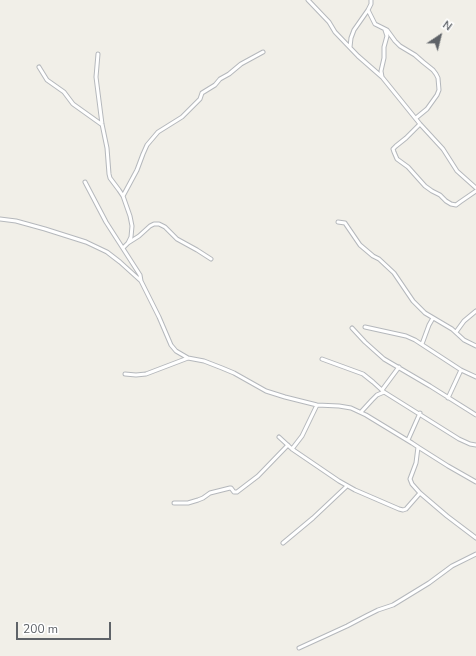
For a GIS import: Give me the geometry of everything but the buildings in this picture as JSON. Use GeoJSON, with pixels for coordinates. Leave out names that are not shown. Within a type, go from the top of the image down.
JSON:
{"type":"FeatureCollection","features":[{"type":"Feature","properties":{"kind":"street"},"geometry":{"type":"LineString","coordinates":[[308,0],[329,22],[333,30],[358,56],[382,77],[420,124],[440,145],[457,171],[476,188]]}},
{"type":"Feature","properties":{"kind":"street"},"geometry":{"type":"LineString","coordinates":[[350,47],[354,30],[368,10],[371,0]]}},
{"type":"Feature","properties":{"kind":"street"},"geometry":{"type":"LineString","coordinates":[[368,10],[375,24],[387,30],[400,46],[433,70],[438,78],[439,90],[437,95],[427,109],[416,118]]}},
{"type":"Feature","properties":{"kind":"street"},"geometry":{"type":"LineString","coordinates":[[382,77],[381,70],[387,36],[384,29]]}},
{"type":"Feature","properties":{"kind":"street"},"geometry":{"type":"LineString","coordinates":[[123,196],[137,170],[147,145],[158,132],[182,117],[200,99],[202,93],[215,86],[220,79],[241,64],[263,52]]}},
{"type":"Feature","properties":{"kind":"street"},"geometry":{"type":"LineString","coordinates":[[98,54],[96,77],[102,124],[107,148],[109,174],[110,178],[123,196],[130,216],[132,233],[128,243]]}},
{"type":"Feature","properties":{"kind":"street"},"geometry":{"type":"LineString","coordinates":[[39,67],[47,80],[64,92],[73,104],[102,124]]}},
{"type":"Feature","properties":{"kind":"street"},"geometry":{"type":"LineString","coordinates":[[420,124],[393,149],[397,159],[408,167],[425,186],[451,204],[456,205],[476,191]]}},
{"type":"Feature","properties":{"kind":"street"},"geometry":{"type":"LineString","coordinates":[[85,182],[106,222],[140,275],[141,281],[171,345],[182,356],[204,361],[228,370],[266,390],[285,397],[317,405],[351,408],[361,412],[476,482]]}},
{"type":"Feature","properties":{"kind":"street"},"geometry":{"type":"LineString","coordinates":[[0,219],[45,229],[86,242],[107,252],[141,281]]}},
{"type":"Feature","properties":{"kind":"street"},"geometry":{"type":"LineString","coordinates":[[338,222],[345,223],[360,245],[394,273],[413,301],[425,313],[446,325],[464,340],[476,346]]}},
{"type":"Feature","properties":{"kind":"street"},"geometry":{"type":"LineString","coordinates":[[123,248],[150,226],[159,224],[165,227],[177,239],[211,259]]}},
{"type":"Feature","properties":{"kind":"street"},"geometry":{"type":"LineString","coordinates":[[456,332],[464,320],[476,311]]}},
{"type":"Feature","properties":{"kind":"street"},"geometry":{"type":"LineString","coordinates":[[422,344],[433,318]]}},
{"type":"Feature","properties":{"kind":"street"},"geometry":{"type":"LineString","coordinates":[[365,327],[406,336],[422,344],[461,370],[476,377]]}},
{"type":"Feature","properties":{"kind":"street"},"geometry":{"type":"LineString","coordinates":[[352,328],[384,359],[476,415]]}},
{"type":"Feature","properties":{"kind":"street"},"geometry":{"type":"LineString","coordinates":[[125,374],[146,374],[188,358]]}},
{"type":"Feature","properties":{"kind":"street"},"geometry":{"type":"LineString","coordinates":[[322,359],[363,374],[383,391],[459,438],[470,444],[476,445]]}},
{"type":"Feature","properties":{"kind":"street"},"geometry":{"type":"LineString","coordinates":[[361,412],[383,391],[398,367]]}},
{"type":"Feature","properties":{"kind":"street"},"geometry":{"type":"LineString","coordinates":[[448,398],[461,370]]}},
{"type":"Feature","properties":{"kind":"street"},"geometry":{"type":"LineString","coordinates":[[292,449],[302,436],[317,405]]}},
{"type":"Feature","properties":{"kind":"street"},"geometry":{"type":"LineString","coordinates":[[408,440],[420,414]]}},
{"type":"Feature","properties":{"kind":"street"},"geometry":{"type":"LineString","coordinates":[[279,437],[292,449],[347,486],[399,509],[403,510],[408,507],[420,493]]}},
{"type":"Feature","properties":{"kind":"street"},"geometry":{"type":"LineString","coordinates":[[174,503],[188,503],[203,498],[210,493],[230,488],[234,492],[237,492],[258,476],[288,445]]}},
{"type":"Feature","properties":{"kind":"street"},"geometry":{"type":"LineString","coordinates":[[418,447],[416,463],[410,479],[412,484],[420,493],[447,516],[476,537]]}},
{"type":"Feature","properties":{"kind":"street"},"geometry":{"type":"LineString","coordinates":[[282,543],[313,518],[347,486]]}},
{"type":"Feature","properties":{"kind":"street"},"geometry":{"type":"LineString","coordinates":[[299,648],[372,613],[393,605],[429,583],[452,566],[476,554]]}}]}
